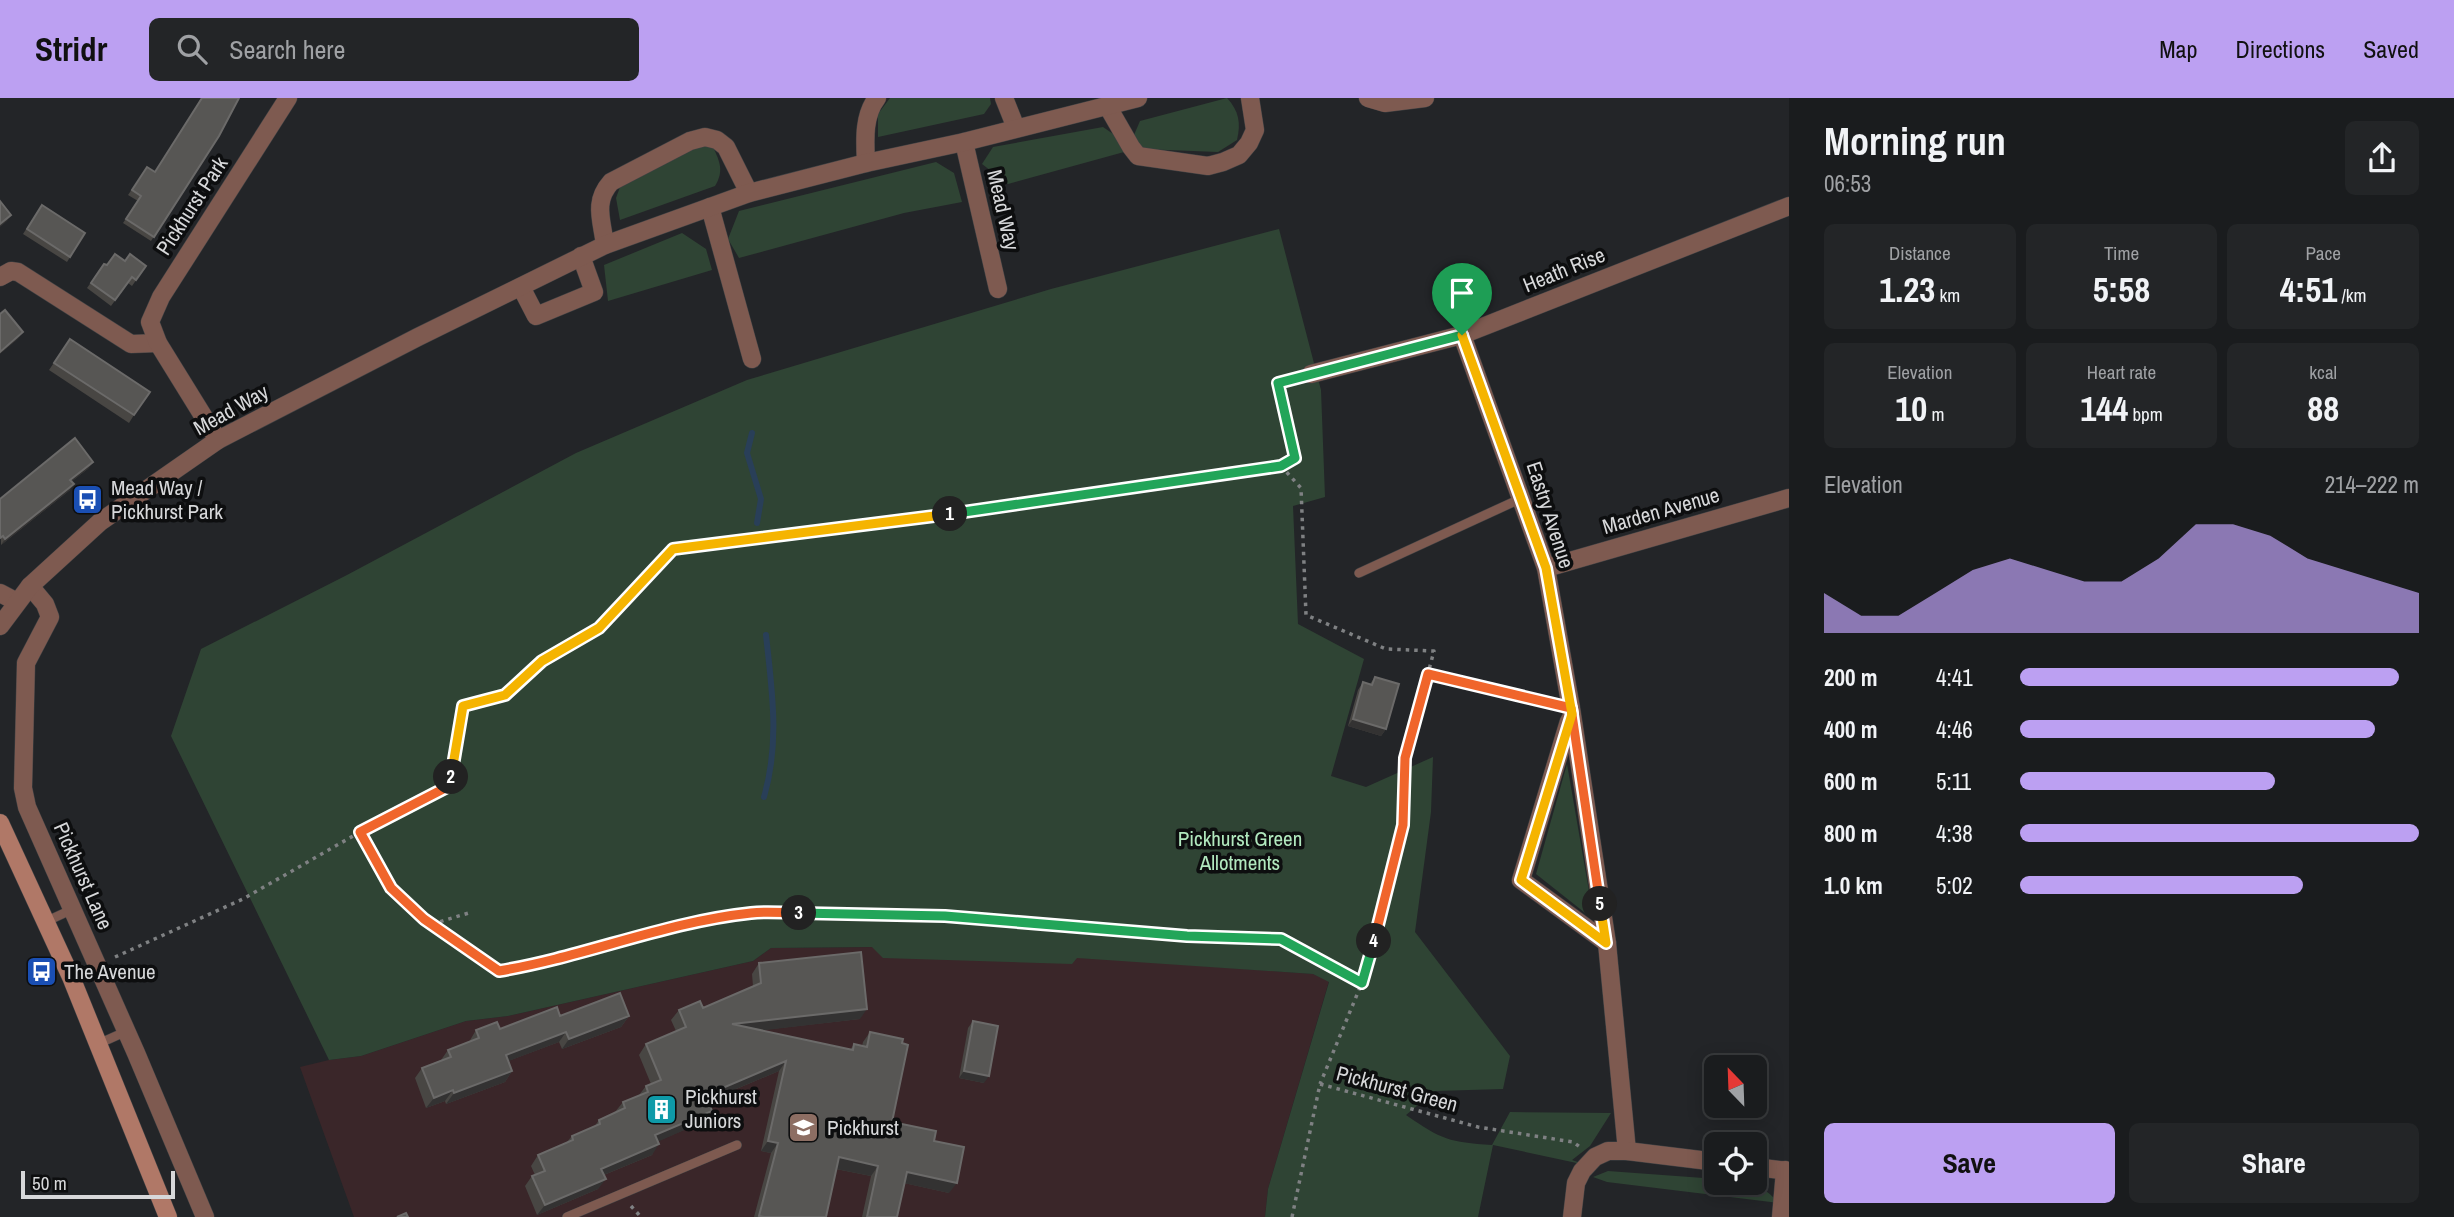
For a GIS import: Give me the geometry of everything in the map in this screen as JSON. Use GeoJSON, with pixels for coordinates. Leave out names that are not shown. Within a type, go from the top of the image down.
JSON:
{"type":"FeatureCollection","features":[{"type":"Feature","properties":{"kind":"main road"},"geometry":{"type":"LineString","coordinates":[[0,823],[98,1044],[168,1217]]}},
{"type":"Feature","properties":{"kind":"street","name":"Pickhurst Park"},"geometry":{"type":"LineString","coordinates":[[218,440],[158,343],[150,322],[161,297],[288,98]]}},
{"type":"Feature","properties":{"kind":"street"},"geometry":{"type":"LineString","coordinates":[[866,163],[865,126],[877,98]]}},
{"type":"Feature","properties":{"kind":"street"},"geometry":{"type":"LineString","coordinates":[[1003,98],[1016,128]]}},
{"type":"Feature","properties":{"kind":"street","name":"Mead Way"},"geometry":{"type":"LineString","coordinates":[[0,626],[30,586],[100,522],[218,440],[582,256],[749,193],[1138,98]]}},
{"type":"Feature","properties":{"kind":"street"},"geometry":{"type":"LineString","coordinates":[[1108,107],[1138,156],[1208,166],[1238,155],[1249,143],[1255,130],[1250,98]]}},
{"type":"Feature","properties":{"kind":"street"},"geometry":{"type":"LineString","coordinates":[[1367,98],[1385,103],[1425,98]]}},
{"type":"Feature","properties":{"kind":"street"},"geometry":{"type":"LineString","coordinates":[[606,245],[599,202],[603,191],[611,182],[690,141],[705,137],[717,140],[726,147],[749,193]]}},
{"type":"Feature","properties":{"kind":"street","name":"Mead Way"},"geometry":{"type":"LineString","coordinates":[[964,142],[998,289]]}},
{"type":"Feature","properties":{"kind":"street","name":"Heath Rise"},"geometry":{"type":"LineString","coordinates":[[1311,374],[1462,335],[1789,206]]}},
{"type":"Feature","properties":{"kind":"street"},"geometry":{"type":"LineString","coordinates":[[710,208],[752,359]]}},
{"type":"Feature","properties":{"kind":"street"},"geometry":{"type":"LineString","coordinates":[[521,286],[536,316],[594,292],[582,256]]}},
{"type":"Feature","properties":{"kind":"street"},"geometry":{"type":"LineString","coordinates":[[0,277],[11,271],[18,272],[131,344],[158,343]]}},
{"type":"Feature","properties":{"kind":"street","name":"Eastry Avenue"},"geometry":{"type":"LineString","coordinates":[[1462,335],[1546,568],[1606,943],[1626,1151]]}},
{"type":"Feature","properties":{"kind":"street","name":"Marden Avenue"},"geometry":{"type":"LineString","coordinates":[[1546,568],[1789,498]]}},
{"type":"Feature","properties":{"kind":"street","name":"Pickhurst Lane"},"geometry":{"type":"LineString","coordinates":[[30,586],[45,604],[50,617],[26,663],[23,789],[27,807],[127,1031],[205,1217]]}},
{"type":"Feature","properties":{"kind":"street"},"geometry":{"type":"LineString","coordinates":[[0,593],[17,602]]}},
{"type":"Feature","properties":{"kind":"street","name":"Eastry Avenue"},"geometry":{"type":"LineString","coordinates":[[1571,711],[1521,880],[1606,943]]}},
{"type":"Feature","properties":{"kind":"street"},"geometry":{"type":"LineString","coordinates":[[1572,1217],[1576,1183],[1582,1171],[1595,1157],[1608,1151],[1704,1160]]}},
{"type":"Feature","properties":{"kind":"street"},"geometry":{"type":"LineString","coordinates":[[1767,1168],[1787,1170],[1781,1217]]}},
{"type":"Feature","properties":{"kind":"lane"},"geometry":{"type":"LineString","coordinates":[[1359,573],[1522,498]]}},
{"type":"Feature","properties":{"kind":"lane"},"geometry":{"type":"LineString","coordinates":[[45,922],[73,909]]}},
{"type":"Feature","properties":{"kind":"lane"},"geometry":{"type":"LineString","coordinates":[[98,1044],[127,1031]]}},
{"type":"Feature","properties":{"kind":"lane"},"geometry":{"type":"LineString","coordinates":[[567,1217],[737,1145]]}},
{"type":"Feature","properties":{"kind":"path"},"geometry":{"type":"LineString","coordinates":[[97,965],[243,899],[360,832],[449,786],[463,706],[505,695],[542,661],[599,628],[673,549],[758,540],[1281,466],[1295,458],[1278,383],[1311,374]]}},
{"type":"Feature","properties":{"kind":"path"},"geometry":{"type":"LineString","coordinates":[[1281,466],[1301,488],[1306,615],[1386,649],[1434,651],[1405,758],[1403,825],[1366,973],[1320,1084]]}},
{"type":"Feature","properties":{"kind":"path"},"geometry":{"type":"LineString","coordinates":[[1428,674],[1571,711]]}},
{"type":"Feature","properties":{"kind":"path"},"geometry":{"type":"LineString","coordinates":[[360,832],[391,888],[432,924],[499,971],[527,967],[692,923],[752,912],[945,916],[1187,936],[1281,939],[1362,983]]}},
{"type":"Feature","properties":{"kind":"path"},"geometry":{"type":"LineString","coordinates":[[432,924],[472,912]]}},
{"type":"Feature","properties":{"kind":"path","name":"Pickhurst Green"},"geometry":{"type":"LineString","coordinates":[[1292,1217],[1320,1084],[1478,1127],[1573,1142],[1595,1157]]}},
{"type":"Feature","properties":{"kind":"shaded area","name":"Pickhurst"},"geometry":{"type":"Polygon","coordinates":[[[872,947],[1122,960],[1313,974],[1329,981],[1268,1189],[1265,1217],[354,1217],[300,1067],[361,1056],[466,1021],[508,1016],[753,961],[771,948],[872,947]]]}},
{"type":"Feature","properties":{"kind":"green space"},"geometry":{"type":"Polygon","coordinates":[[[890,98],[990,98],[991,104],[984,114],[878,137],[878,114],[890,98]]]}},
{"type":"Feature","properties":{"kind":"green space"},"geometry":{"type":"Polygon","coordinates":[[[1227,98],[1239,123],[1237,140],[1218,152],[1142,149],[1134,135],[1140,121],[1227,98]]]}},
{"type":"Feature","properties":{"kind":"green space"},"geometry":{"type":"Polygon","coordinates":[[[1103,127],[1135,149],[1008,184],[982,164],[993,147],[1103,127]]]}},
{"type":"Feature","properties":{"kind":"green space"},"geometry":{"type":"Polygon","coordinates":[[[699,145],[713,147],[718,157],[720,171],[715,186],[620,220],[616,198],[620,187],[699,145]]]}},
{"type":"Feature","properties":{"kind":"green space"},"geometry":{"type":"Polygon","coordinates":[[[936,162],[954,173],[962,202],[904,213],[739,258],[728,239],[739,211],[936,162]]]}},
{"type":"Feature","properties":{"kind":"green space","name":"Pickhurst Green Allotments"},"geometry":{"type":"Polygon","coordinates":[[[1279,229],[1321,390],[1325,497],[1293,506],[1298,624],[1364,659],[1331,776],[1366,787],[1433,757],[1431,812],[1415,932],[1510,1056],[1503,1089],[1435,1091],[1406,1115],[1446,1138],[1492,1145],[1510,1112],[1611,1113],[1590,1146],[1572,1160],[1586,1165],[1493,1145],[1478,1217],[1265,1217],[1268,1189],[1329,982],[1313,974],[1077,958],[1072,964],[883,958],[872,947],[771,948],[753,961],[508,1016],[466,1021],[361,1056],[329,1060],[171,736],[201,649],[576,453],[747,380],[1051,289],[1279,229]]]}},
{"type":"Feature","properties":{"kind":"green space"},"geometry":{"type":"Polygon","coordinates":[[[682,233],[706,249],[712,270],[608,301],[604,265],[682,233]]]}},
{"type":"Feature","properties":{"kind":"green space"},"geometry":{"type":"Polygon","coordinates":[[[1567,764],[1594,920],[1536,874],[1567,764]]]}},
{"type":"Feature","properties":{"kind":"green space"},"geometry":{"type":"Polygon","coordinates":[[[1608,1171],[1704,1178],[1704,1194],[1607,1182],[1593,1177],[1608,1171]]]}},
{"type":"Feature","properties":{"kind":"green space"},"geometry":{"type":"Polygon","coordinates":[[[1767,1192],[1779,1203],[1713,1195],[1767,1195],[1767,1192]]]}},
{"type":"Feature","properties":{"kind":"building"},"geometry":{"type":"Polygon","coordinates":[[[202,98],[239,98],[219,136],[154,237],[126,219],[141,196],[132,190],[147,167],[155,172],[202,98]]]}},
{"type":"Feature","properties":{"kind":"building"},"geometry":{"type":"Polygon","coordinates":[[[0,201],[11,215],[0,224],[0,201]]]}},
{"type":"Feature","properties":{"kind":"building"},"geometry":{"type":"Polygon","coordinates":[[[42,205],[85,233],[70,257],[27,229],[42,205]]]}},
{"type":"Feature","properties":{"kind":"building"},"geometry":{"type":"Polygon","coordinates":[[[115,254],[125,261],[130,254],[146,266],[136,280],[132,277],[115,300],[91,283],[115,254]]]}},
{"type":"Feature","properties":{"kind":"building"},"geometry":{"type":"Polygon","coordinates":[[[5,310],[23,332],[0,352],[0,314],[5,310]]]}},
{"type":"Feature","properties":{"kind":"building"},"geometry":{"type":"Polygon","coordinates":[[[70,339],[150,392],[134,415],[54,363],[70,339]]]}},
{"type":"Feature","properties":{"kind":"building"},"geometry":{"type":"Polygon","coordinates":[[[75,438],[93,462],[70,480],[74,484],[5,539],[3,536],[0,538],[0,499],[75,438]]]}},
{"type":"Feature","properties":{"kind":"building"},"geometry":{"type":"Polygon","coordinates":[[[1375,677],[1399,684],[1386,729],[1353,719],[1363,682],[1372,685],[1375,677]]]}},
{"type":"Feature","properties":{"kind":"building"},"geometry":{"type":"Polygon","coordinates":[[[861,952],[867,1009],[732,1024],[853,1050],[854,1044],[867,1047],[870,1032],[903,1039],[902,1043],[908,1045],[892,1122],[936,1131],[934,1141],[964,1147],[957,1183],[907,1172],[897,1217],[867,1217],[878,1166],[839,1157],[826,1217],[759,1216],[778,1143],[768,1141],[786,1061],[706,1095],[712,1111],[655,1135],[659,1144],[601,1169],[606,1179],[545,1205],[532,1176],[545,1171],[538,1155],[573,1140],[572,1136],[600,1124],[599,1120],[625,1108],[623,1102],[648,1092],[646,1086],[661,1080],[646,1044],[686,1027],[679,1010],[700,1001],[703,1008],[761,983],[759,963],[861,952]]]}},
{"type":"Feature","properties":{"kind":"building"},"geometry":{"type":"Polygon","coordinates":[[[620,993],[629,1016],[569,1039],[566,1032],[506,1055],[512,1071],[434,1098],[422,1068],[451,1057],[448,1050],[479,1038],[476,1030],[497,1022],[500,1029],[557,1007],[560,1016],[620,993]]]}},
{"type":"Feature","properties":{"kind":"building"},"geometry":{"type":"Polygon","coordinates":[[[973,1021],[998,1026],[989,1076],[964,1071],[973,1021]]]}},
{"type":"Feature","properties":{"kind":"waterway"},"geometry":{"type":"LineString","coordinates":[[752,433],[747,453],[761,499],[757,523]]}},
{"type":"Feature","properties":{"kind":"waterway"},"geometry":{"type":"LineString","coordinates":[[764,797],[773,736],[766,635]]}},
{"type":"Feature","properties":{"kind":"place","name":"Mead Way / Pickhurst Park"},"geometry":{"type":"Point","coordinates":[88,500]}},
{"type":"Feature","properties":{"kind":"place","name":"The Avenue"},"geometry":{"type":"Point","coordinates":[41,972]}},
{"type":"Feature","properties":{"kind":"place","name":"Pickhurst Juniors"},"geometry":{"type":"Point","coordinates":[662,1109]}},
{"type":"Feature","properties":{"kind":"place","name":"Pickhurst"},"geometry":{"type":"Point","coordinates":[804,1128]}},
{"type":"Feature","properties":{"kind":"route"},"geometry":{"type":"LineString","coordinates":[[1462,335],[1278,383],[1295,458],[1281,466],[926,517],[673,549],[599,628],[542,661],[505,695],[463,706],[449,786],[360,832],[391,888],[424,919],[499,971],[527,967],[692,923],[752,912],[945,916],[1187,936],[1281,939],[1362,983],[1403,825],[1405,758],[1428,674],[1571,708],[1606,943],[1521,880],[1572,714],[1571,708],[1546,568],[1462,335]]}}]}
